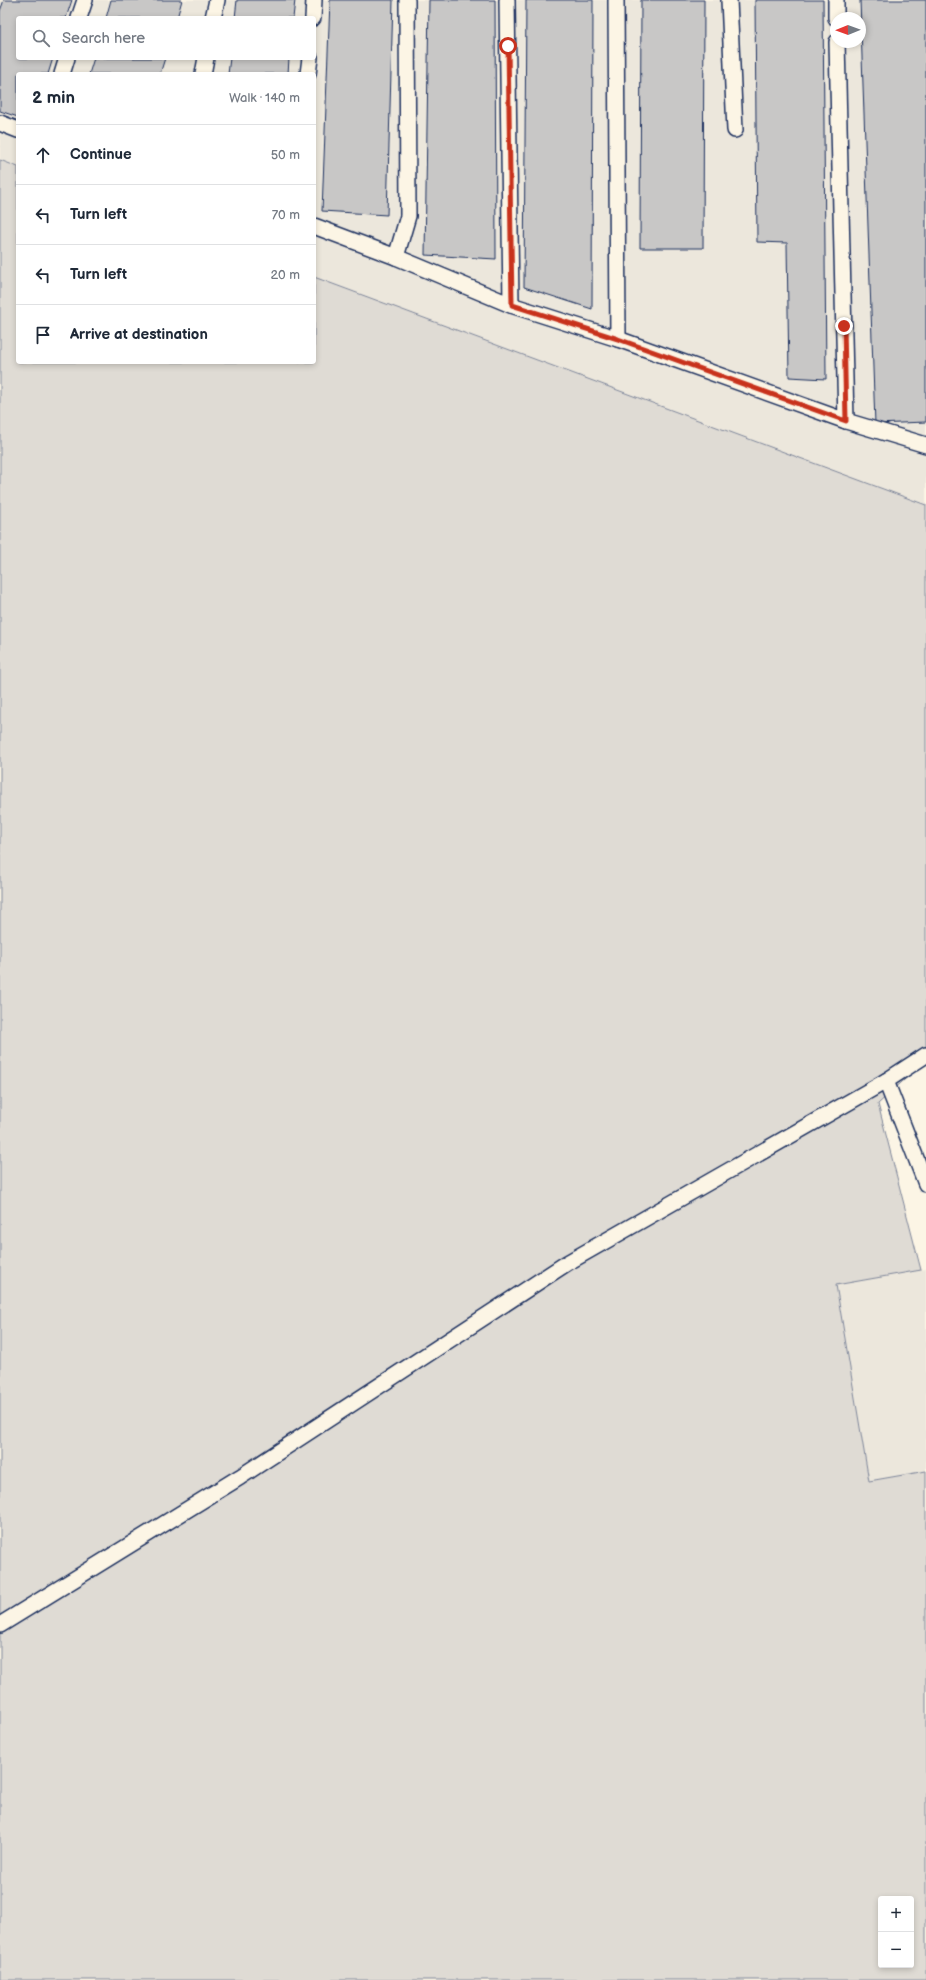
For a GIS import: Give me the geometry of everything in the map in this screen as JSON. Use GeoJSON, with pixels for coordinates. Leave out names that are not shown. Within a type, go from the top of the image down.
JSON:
{"type":"FeatureCollection","features":[{"type":"Feature","properties":{"kind":"lane"},"geometry":{"type":"LineString","coordinates":[[80,16],[85,0]]}},
{"type":"Feature","properties":{"kind":"lane"},"geometry":{"type":"LineString","coordinates":[[213,16],[217,0]]}},
{"type":"Feature","properties":{"kind":"lane"},"geometry":{"type":"LineString","coordinates":[[313,16],[314,0]]}},
{"type":"Feature","properties":{"kind":"lane"},"geometry":{"type":"LineString","coordinates":[[396,256],[408,216],[407,0]]}},
{"type":"Feature","properties":{"kind":"lane"},"geometry":{"type":"LineString","coordinates":[[507,0],[512,305]]}},
{"type":"Feature","properties":{"kind":"lane"},"geometry":{"type":"LineString","coordinates":[[616,0],[618,339]]}},
{"type":"Feature","properties":{"kind":"lane"},"geometry":{"type":"LineString","coordinates":[[729,0],[735,130]]}},
{"type":"Feature","properties":{"kind":"lane"},"geometry":{"type":"LineString","coordinates":[[836,0],[836,12]]}},
{"type":"Feature","properties":{"kind":"lane"},"geometry":{"type":"LineString","coordinates":[[837,48],[846,421]]}},
{"type":"Feature","properties":{"kind":"lane"},"geometry":{"type":"LineString","coordinates":[[63,72],[66,60]]}},
{"type":"Feature","properties":{"kind":"lane"},"geometry":{"type":"LineString","coordinates":[[203,72],[206,60]]}},
{"type":"Feature","properties":{"kind":"lane"},"geometry":{"type":"LineString","coordinates":[[308,72],[310,60]]}},
{"type":"Feature","properties":{"kind":"lane"},"geometry":{"type":"LineString","coordinates":[[0,123],[16,129]]}},
{"type":"Feature","properties":{"kind":"lane"},"geometry":{"type":"LineString","coordinates":[[316,227],[396,256],[512,305],[618,339],[846,421],[926,445]]}},
{"type":"Feature","properties":{"kind":"lane"},"geometry":{"type":"LineString","coordinates":[[0,1625],[240,1477],[567,1262],[886,1081],[926,1055]]}},
{"type":"Feature","properties":{"kind":"lane"},"geometry":{"type":"LineString","coordinates":[[886,1081],[926,1184]]}},
{"type":"Feature","properties":{"kind":"shaded area"},"geometry":{"type":"Polygon","coordinates":[[[0,0],[926,0],[926,505],[316,278],[316,72],[16,72],[16,166],[0,160],[0,0]]]}},
{"type":"Feature","properties":{"kind":"shaded area"},"geometry":{"type":"Polygon","coordinates":[[[0,160],[16,166],[16,364],[316,364],[316,278],[926,505],[926,1060],[878,1104],[921,1270],[836,1285],[869,1481],[926,1471],[926,1980],[0,1980],[0,160]]]}},
{"type":"Feature","properties":{"kind":"shaded area"},"geometry":{"type":"Polygon","coordinates":[[[926,1269],[926,1471],[869,1481],[836,1285],[926,1269]]]}},
{"type":"Feature","properties":{"kind":"building"},"geometry":{"type":"Polygon","coordinates":[[[4,0],[72,0],[67,16],[16,16],[16,60],[52,60],[49,72],[16,72],[16,116],[0,111],[0,11],[4,0]]]}},
{"type":"Feature","properties":{"kind":"building"},"geometry":{"type":"Polygon","coordinates":[[[111,0],[182,0],[178,16],[107,16],[111,0]]]}},
{"type":"Feature","properties":{"kind":"building"},"geometry":{"type":"Polygon","coordinates":[[[237,0],[295,0],[293,16],[235,16],[237,0]]]}},
{"type":"Feature","properties":{"kind":"building"},"geometry":{"type":"Polygon","coordinates":[[[330,0],[393,0],[387,215],[322,211],[330,0]]]}},
{"type":"Feature","properties":{"kind":"building"},"geometry":{"type":"Polygon","coordinates":[[[429,0],[495,0],[496,259],[425,255],[429,0]]]}},
{"type":"Feature","properties":{"kind":"building"},"geometry":{"type":"Polygon","coordinates":[[[526,0],[593,0],[592,309],[524,287],[526,0]]]}},
{"type":"Feature","properties":{"kind":"building"},"geometry":{"type":"Polygon","coordinates":[[[641,0],[704,0],[703,248],[640,248],[641,0]]]}},
{"type":"Feature","properties":{"kind":"building"},"geometry":{"type":"Polygon","coordinates":[[[755,0],[823,0],[826,379],[789,377],[787,243],[757,242],[755,0]]]}},
{"type":"Feature","properties":{"kind":"building"},"geometry":{"type":"Polygon","coordinates":[[[860,0],[926,0],[926,422],[875,424],[862,48],[866,48],[866,12],[860,12],[860,0]]]}},
{"type":"Feature","properties":{"kind":"building"},"geometry":{"type":"Polygon","coordinates":[[[93,60],[164,60],[161,72],[90,72],[93,60]]]}},
{"type":"Feature","properties":{"kind":"building"},"geometry":{"type":"Polygon","coordinates":[[[230,60],[289,60],[288,72],[228,72],[230,60]]]}},
{"type":"Feature","properties":{"kind":"route"},"geometry":{"type":"LineString","coordinates":[[508,46],[512,305],[618,339],[846,421],[844,326]]}}]}
